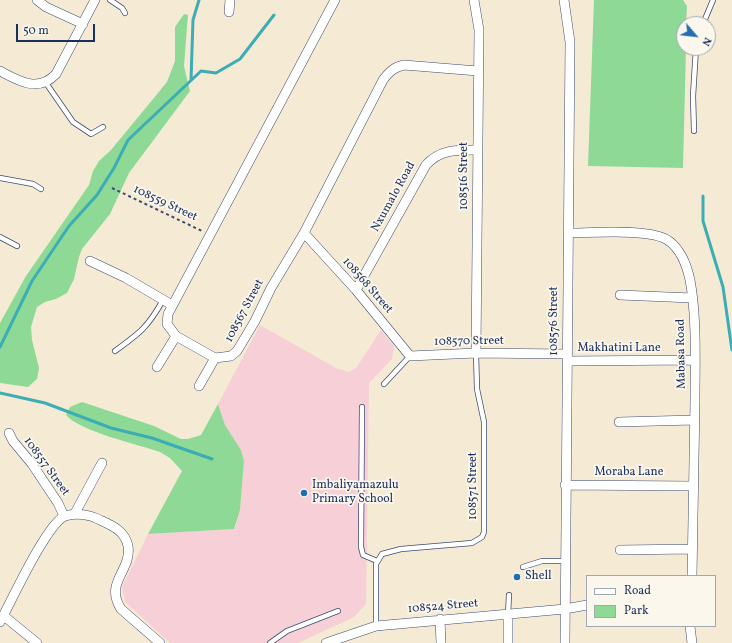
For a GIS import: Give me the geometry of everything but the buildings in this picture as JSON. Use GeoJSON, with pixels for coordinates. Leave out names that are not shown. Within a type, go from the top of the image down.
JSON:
{"type":"FeatureCollection","features":[{"type":"Feature","properties":{"kind":"street"},"geometry":{"type":"LineString","coordinates":[[37,0],[46,7],[83,24]]}},
{"type":"Feature","properties":{"kind":"street"},"geometry":{"type":"LineString","coordinates":[[0,71],[28,85],[46,82],[56,74],[95,0]]}},
{"type":"Feature","properties":{"kind":"street"},"geometry":{"type":"LineString","coordinates":[[229,12],[230,0]]}},
{"type":"Feature","properties":{"kind":"street"},"geometry":{"type":"LineString","coordinates":[[199,386],[215,358],[176,336],[167,324],[168,314],[335,0]]}},
{"type":"Feature","properties":{"kind":"street","name":"108516 Street"},"geometry":{"type":"LineString","coordinates":[[474,0],[479,30],[476,352]]}},
{"type":"Feature","properties":{"kind":"street","name":"108576 Street"},"geometry":{"type":"LineString","coordinates":[[564,0],[570,42],[565,485],[565,643]]}},
{"type":"Feature","properties":{"kind":"street","name":"108567 Street"},"geometry":{"type":"LineString","coordinates":[[215,358],[231,356],[241,347],[271,288],[304,233],[383,80],[389,72],[404,65],[478,71]]}},
{"type":"Feature","properties":{"kind":"street","name":"Nxumalo Road"},"geometry":{"type":"LineString","coordinates":[[356,290],[426,165],[432,158],[446,151],[478,150]]}},
{"type":"Feature","properties":{"kind":"street","name":"108568 Street"},"geometry":{"type":"LineString","coordinates":[[304,233],[356,290],[410,356]]}},
{"type":"Feature","properties":{"kind":"street","name":"Mabasa Road"},"geometry":{"type":"LineString","coordinates":[[568,233],[646,233],[662,237],[669,241],[681,256],[688,272],[692,298],[695,360],[692,575]]}},
{"type":"Feature","properties":{"kind":"street"},"geometry":{"type":"LineString","coordinates":[[90,261],[126,278],[172,305]]}},
{"type":"Feature","properties":{"kind":"street"},"geometry":{"type":"LineString","coordinates":[[620,295],[692,298]]}},
{"type":"Feature","properties":{"kind":"street"},"geometry":{"type":"LineString","coordinates":[[157,367],[176,336]]}},
{"type":"Feature","properties":{"kind":"street","name":"108570 Street"},"geometry":{"type":"LineString","coordinates":[[410,356],[476,352],[567,358]]}},
{"type":"Feature","properties":{"kind":"street","name":"Makhatini Lane"},"geometry":{"type":"LineString","coordinates":[[567,358],[695,360]]}},
{"type":"Feature","properties":{"kind":"street"},"geometry":{"type":"LineString","coordinates":[[619,422],[694,420]]}},
{"type":"Feature","properties":{"kind":"street","name":"108557 Street"},"geometry":{"type":"LineString","coordinates":[[9,433],[13,442],[32,464],[58,503],[64,516]]}},
{"type":"Feature","properties":{"kind":"street","name":"108557 Street"},"geometry":{"type":"LineString","coordinates":[[74,515],[102,463]]}},
{"type":"Feature","properties":{"kind":"street","name":"Moraba Lane"},"geometry":{"type":"LineString","coordinates":[[565,485],[693,486]]}},
{"type":"Feature","properties":{"kind":"street","name":"108557 Street"},"geometry":{"type":"LineString","coordinates":[[2,619],[50,530],[64,516],[85,514],[98,518],[114,526],[123,534],[128,547],[128,554],[126,564],[115,587],[117,602],[121,609],[160,643]]}},
{"type":"Feature","properties":{"kind":"street"},"geometry":{"type":"LineString","coordinates":[[620,550],[692,549]]}},
{"type":"Feature","properties":{"kind":"street","name":"108524 Street"},"geometry":{"type":"LineString","coordinates":[[326,643],[376,626],[440,619],[565,609],[586,605]]}},
{"type":"Feature","properties":{"kind":"street"},"geometry":{"type":"LineString","coordinates":[[508,614],[508,643]]}},
{"type":"Feature","properties":{"kind":"street"},"geometry":{"type":"LineString","coordinates":[[2,619],[37,643]]}},
{"type":"Feature","properties":{"kind":"street"},"geometry":{"type":"LineString","coordinates":[[440,619],[441,643]]}},
{"type":"Feature","properties":{"kind":"street"},"geometry":{"type":"LineString","coordinates":[[690,627],[692,643]]}},
{"type":"Feature","properties":{"kind":"lane"},"geometry":{"type":"LineString","coordinates":[[110,0],[122,8],[125,13]]}},
{"type":"Feature","properties":{"kind":"lane"},"geometry":{"type":"LineString","coordinates":[[706,16],[713,0]]}},
{"type":"Feature","properties":{"kind":"lane"},"geometry":{"type":"LineString","coordinates":[[694,131],[693,96],[696,56]]}},
{"type":"Feature","properties":{"kind":"lane"},"geometry":{"type":"LineString","coordinates":[[46,82],[78,126],[91,134],[103,127]]}},
{"type":"Feature","properties":{"kind":"lane"},"geometry":{"type":"LineString","coordinates":[[0,178],[33,184],[41,189]]}},
{"type":"Feature","properties":{"kind":"lane"},"geometry":{"type":"LineString","coordinates":[[0,237],[17,246]]}},
{"type":"Feature","properties":{"kind":"lane"},"geometry":{"type":"LineString","coordinates":[[115,351],[145,328],[163,300]]}},
{"type":"Feature","properties":{"kind":"lane","name":"108571 Street"},"geometry":{"type":"LineString","coordinates":[[377,561],[382,554],[401,549],[472,543],[482,537],[484,532],[484,422],[477,389],[476,352]]}},
{"type":"Feature","properties":{"kind":"lane"},"geometry":{"type":"LineString","coordinates":[[384,384],[410,356]]}},
{"type":"Feature","properties":{"kind":"lane"},"geometry":{"type":"LineString","coordinates":[[362,407],[360,547],[363,555],[377,561],[376,626]]}},
{"type":"Feature","properties":{"kind":"lane"},"geometry":{"type":"LineString","coordinates":[[523,567],[542,561],[565,561]]}},
{"type":"Feature","properties":{"kind":"lane"},"geometry":{"type":"LineString","coordinates":[[508,614],[509,595]]}},
{"type":"Feature","properties":{"kind":"lane"},"geometry":{"type":"LineString","coordinates":[[270,643],[297,627],[338,611]]}},
{"type":"Feature","properties":{"kind":"lane"},"geometry":{"type":"LineString","coordinates":[[277,638],[279,643]]}},
{"type":"Feature","properties":{"kind":"path","name":"108559 Street"},"geometry":{"type":"LineString","coordinates":[[112,188],[211,235]]}},
{"type":"Feature","properties":{"kind":"shaded area","name":"Imbaliyamazulu Primary School"},"geometry":{"type":"Polygon","coordinates":[[[260,325],[336,368],[349,372],[356,368],[381,330],[394,346],[392,359],[369,383],[366,604],[354,617],[298,643],[170,643],[125,602],[122,587],[148,534],[234,529],[240,510],[244,461],[241,450],[225,425],[218,404],[260,325]]]}},
{"type":"Feature","properties":{"kind":"green space"},"geometry":{"type":"Polygon","coordinates":[[[594,0],[683,0],[687,6],[686,16],[676,16],[676,56],[686,56],[683,168],[588,166],[594,0]]]}},
{"type":"Feature","properties":{"kind":"green space"},"geometry":{"type":"Polygon","coordinates":[[[184,14],[188,15],[184,66],[190,91],[129,173],[110,214],[82,249],[74,279],[67,293],[37,307],[31,327],[32,340],[39,368],[37,379],[28,387],[0,383],[0,323],[26,276],[89,185],[93,171],[99,161],[111,150],[167,82],[175,61],[175,27],[184,14]]]}},
{"type":"Feature","properties":{"kind":"green space"},"geometry":{"type":"Polygon","coordinates":[[[82,402],[154,426],[181,439],[188,439],[201,435],[218,404],[225,425],[241,450],[244,461],[240,510],[234,529],[148,534],[182,471],[170,458],[160,452],[110,437],[73,421],[66,415],[70,407],[82,402]]]}},
{"type":"Feature","properties":{"kind":"waterway"},"geometry":{"type":"LineString","coordinates":[[191,80],[193,20],[199,0]]}},
{"type":"Feature","properties":{"kind":"waterway"},"geometry":{"type":"LineString","coordinates":[[0,347],[32,281],[69,226],[97,195],[114,168],[128,140],[201,71],[216,73],[240,59],[274,15]]}},
{"type":"Feature","properties":{"kind":"waterway"},"geometry":{"type":"LineString","coordinates":[[703,196],[703,221],[723,287],[732,350]]}},
{"type":"Feature","properties":{"kind":"waterway"},"geometry":{"type":"LineString","coordinates":[[0,393],[45,403],[111,428],[152,438],[212,459]]}},
{"type":"Feature","properties":{"kind":"place","name":"Imbaliyamazulu Primary School"},"geometry":{"type":"Point","coordinates":[304,493]}},
{"type":"Feature","properties":{"kind":"place","name":"Shell"},"geometry":{"type":"Point","coordinates":[517,577]}}]}
